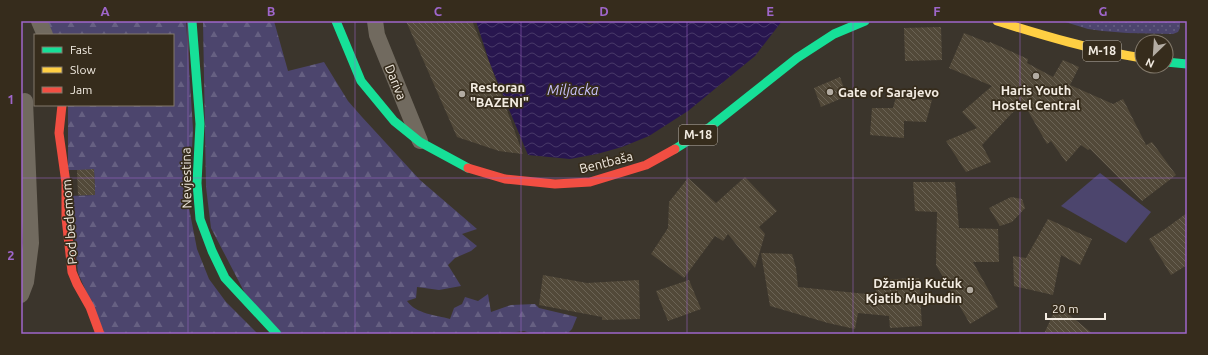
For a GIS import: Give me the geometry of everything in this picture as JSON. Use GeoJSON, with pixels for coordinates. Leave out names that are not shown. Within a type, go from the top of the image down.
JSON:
{"type":"FeatureCollection","features":[{"type":"Feature","properties":{"kind":"main road","name":"Nevjestina"},"geometry":{"type":"LineString","coordinates":[[192,21],[200,124],[197,183],[200,219],[212,251],[225,278],[277,334]]}},
{"type":"Feature","properties":{"kind":"main road","name":"Bentbaša"},"geometry":{"type":"LineString","coordinates":[[336,21],[361,81],[394,121],[420,142],[469,169],[505,179],[555,184],[590,182],[646,165],[678,148],[710,127],[797,58],[834,34],[865,21]]}},
{"type":"Feature","properties":{"kind":"main road","name":"M-18"},"geometry":{"type":"LineString","coordinates":[[997,21],[1063,41],[1134,57]]}},
{"type":"Feature","properties":{"kind":"main road"},"geometry":{"type":"LineString","coordinates":[[1174,63],[1187,64]]}},
{"type":"Feature","properties":{"kind":"main road","name":"Pod bedemom"},"geometry":{"type":"LineString","coordinates":[[62,106],[59,133],[66,184],[66,218],[72,272],[90,307],[100,334]]}},
{"type":"Feature","properties":{"kind":"street"},"geometry":{"type":"LineString","coordinates":[[38,21],[44,34]]}},
{"type":"Feature","properties":{"kind":"street","name":"Dariva"},"geometry":{"type":"LineString","coordinates":[[374,21],[377,35],[420,142]]}},
{"type":"Feature","properties":{"kind":"street"},"geometry":{"type":"LineString","coordinates":[[21,103],[26,101],[31,243],[26,282],[21,295]]}},
{"type":"Feature","properties":{"kind":"green space"},"geometry":{"type":"Polygon","coordinates":[[[43,21],[186,21],[193,129],[189,208],[197,249],[209,279],[226,302],[258,334],[105,334],[78,273],[70,196],[95,195],[94,170],[68,170],[68,106],[174,106],[174,34],[50,34],[43,21]]]}},
{"type":"Feature","properties":{"kind":"green space"},"geometry":{"type":"Polygon","coordinates":[[[203,21],[274,21],[288,71],[324,62],[348,101],[362,117],[420,180],[477,229],[462,234],[477,246],[471,251],[455,258],[448,265],[461,286],[439,290],[417,287],[416,298],[407,301],[411,305],[421,311],[450,319],[454,308],[462,304],[465,297],[478,301],[488,294],[491,312],[511,305],[535,304],[539,308],[577,317],[572,329],[567,334],[533,334],[524,331],[501,334],[283,334],[248,299],[211,228],[206,187],[203,21]]]}},
{"type":"Feature","properties":{"kind":"green space"},"geometry":{"type":"Polygon","coordinates":[[[1062,21],[1180,21],[1180,28],[1178,32],[1173,34],[1127,33],[1088,29],[1062,21]]]}},
{"type":"Feature","properties":{"kind":"green space"},"geometry":{"type":"Polygon","coordinates":[[[1100,173],[1151,212],[1126,243],[1061,206],[1100,173]]]}},
{"type":"Feature","properties":{"kind":"water","name":"Miljacka"},"geometry":{"type":"Polygon","coordinates":[[[476,21],[583,21],[589,24],[602,21],[782,21],[755,56],[688,111],[649,136],[622,147],[570,159],[528,155],[490,64],[476,21]]]}},
{"type":"Feature","properties":{"kind":"building"},"geometry":{"type":"Polygon","coordinates":[[[406,21],[472,21],[490,64],[523,154],[499,151],[457,137],[406,21]]]}},
{"type":"Feature","properties":{"kind":"building"},"geometry":{"type":"Polygon","coordinates":[[[941,27],[942,60],[905,61],[904,28],[941,27]]]}},
{"type":"Feature","properties":{"kind":"building"},"geometry":{"type":"Polygon","coordinates":[[[964,33],[989,43],[990,42],[1028,59],[1027,63],[1053,77],[1063,60],[1079,67],[1070,85],[1113,104],[1123,99],[1146,145],[1152,142],[1176,175],[1142,201],[1090,149],[1088,150],[1081,145],[1066,162],[1051,141],[1047,144],[1024,104],[1012,113],[982,145],[991,162],[966,172],[946,141],[977,128],[962,112],[992,86],[949,68],[964,33]]]}},
{"type":"Feature","properties":{"kind":"building","name":"Gate of Sarajevo"},"geometry":{"type":"Polygon","coordinates":[[[840,77],[847,96],[821,107],[814,88],[840,77]]]}},
{"type":"Feature","properties":{"kind":"building"},"geometry":{"type":"Polygon","coordinates":[[[896,97],[932,100],[926,122],[904,121],[904,138],[870,135],[872,108],[893,108],[896,97]]]}},
{"type":"Feature","properties":{"kind":"building"},"geometry":{"type":"Polygon","coordinates":[[[94,169],[95,195],[78,195],[77,170],[94,169]]]}},
{"type":"Feature","properties":{"kind":"building"},"geometry":{"type":"Polygon","coordinates":[[[745,177],[777,211],[759,227],[765,234],[755,268],[728,234],[723,241],[715,236],[684,278],[651,254],[668,228],[669,202],[688,178],[716,203],[745,177]]]}},
{"type":"Feature","properties":{"kind":"building"},"geometry":{"type":"Polygon","coordinates":[[[913,182],[955,182],[959,228],[998,229],[999,262],[973,262],[998,307],[970,324],[936,265],[937,212],[915,211],[913,182]]]}},
{"type":"Feature","properties":{"kind":"building"},"geometry":{"type":"Polygon","coordinates":[[[1011,197],[1022,199],[1025,208],[1012,222],[1000,226],[989,208],[1011,197]]]}},
{"type":"Feature","properties":{"kind":"building"},"geometry":{"type":"Polygon","coordinates":[[[1187,213],[1187,265],[1171,275],[1149,239],[1187,213]]]}},
{"type":"Feature","properties":{"kind":"building"},"geometry":{"type":"Polygon","coordinates":[[[1048,219],[1092,239],[1080,265],[1061,255],[1053,295],[1014,286],[1013,256],[1026,258],[1048,219]]]}},
{"type":"Feature","properties":{"kind":"building"},"geometry":{"type":"Polygon","coordinates":[[[761,253],[792,254],[796,268],[798,287],[876,295],[875,280],[919,278],[922,326],[890,328],[889,316],[858,313],[855,329],[828,323],[770,306],[761,253]]]}},
{"type":"Feature","properties":{"kind":"building"},"geometry":{"type":"Polygon","coordinates":[[[543,275],[587,283],[639,280],[640,319],[602,320],[602,317],[539,305],[543,275]]]}},
{"type":"Feature","properties":{"kind":"building"},"geometry":{"type":"Polygon","coordinates":[[[689,280],[701,309],[668,321],[656,291],[689,280]]]}},
{"type":"Feature","properties":{"kind":"building"},"geometry":{"type":"Polygon","coordinates":[[[1057,305],[1093,334],[1044,334],[1057,305]]]}},
{"type":"Feature","properties":{"kind":"traffic: fast"},"geometry":{"type":"LineString","coordinates":[[192,21],[200,124],[197,183],[200,219],[212,251],[225,278],[277,334]]}},
{"type":"Feature","properties":{"kind":"traffic: fast"},"geometry":{"type":"LineString","coordinates":[[336,21],[361,81],[394,121],[420,142],[468,168]]}},
{"type":"Feature","properties":{"kind":"traffic: fast"},"geometry":{"type":"LineString","coordinates":[[675,149],[710,127],[797,58],[834,34],[865,21]]}},
{"type":"Feature","properties":{"kind":"traffic: fast"},"geometry":{"type":"LineString","coordinates":[[1174,63],[1187,64]]}},
{"type":"Feature","properties":{"kind":"traffic: slow"},"geometry":{"type":"LineString","coordinates":[[997,21],[1087,47],[1134,57]]}},
{"type":"Feature","properties":{"kind":"traffic: jam"},"geometry":{"type":"LineString","coordinates":[[62,106],[59,133],[66,183],[66,218],[72,272],[90,307],[100,334]]}},
{"type":"Feature","properties":{"kind":"traffic: jam"},"geometry":{"type":"LineString","coordinates":[[468,168],[505,179],[555,184],[590,182],[646,165],[675,149]]}},
{"type":"Feature","properties":{"kind":"place","name":"Haris Youth Hostel Central"},"geometry":{"type":"Point","coordinates":[1036,76]}},
{"type":"Feature","properties":{"kind":"place","name":"Gate of Sarajevo"},"geometry":{"type":"Point","coordinates":[830,92]}},
{"type":"Feature","properties":{"kind":"place","name":"Restoran \"BAZENI\""},"geometry":{"type":"Point","coordinates":[462,94]}},
{"type":"Feature","properties":{"kind":"place","name":"Džamija Kučuk Kjatib Mujhudin"},"geometry":{"type":"Point","coordinates":[970,290]}}]}
